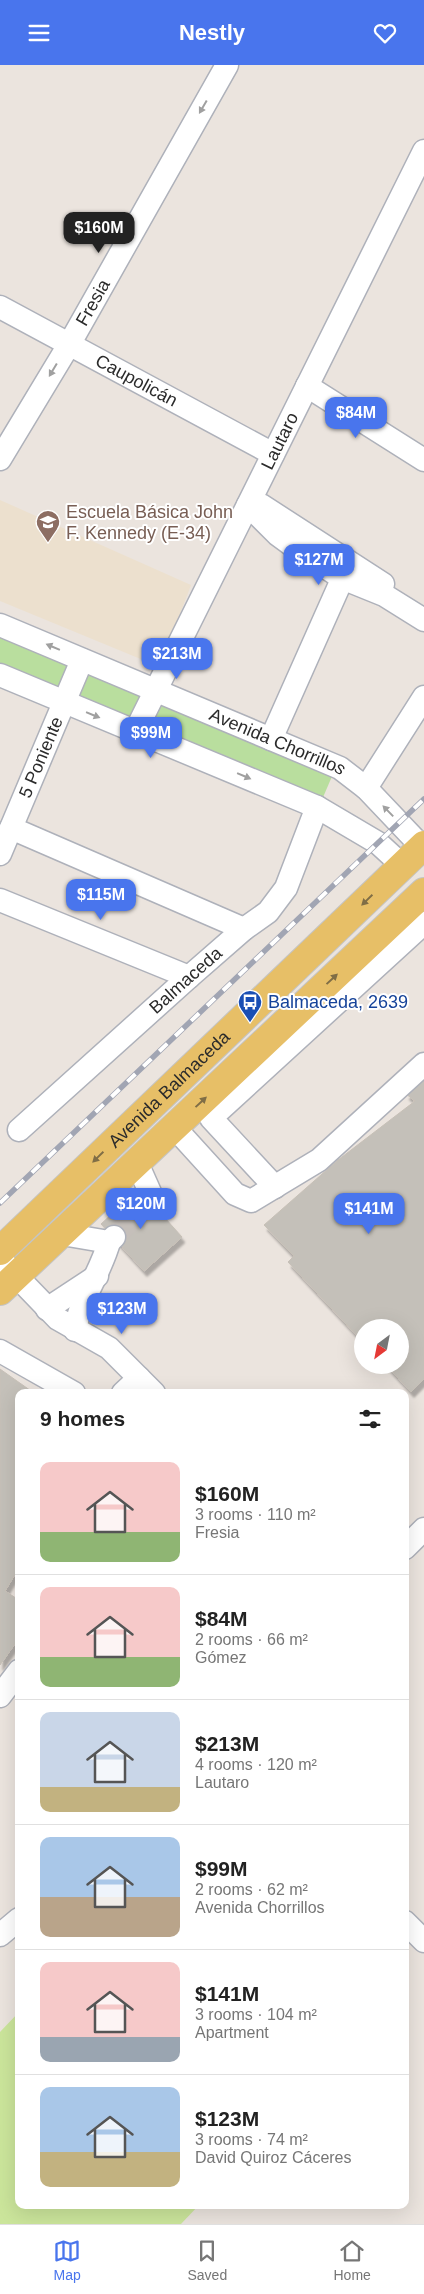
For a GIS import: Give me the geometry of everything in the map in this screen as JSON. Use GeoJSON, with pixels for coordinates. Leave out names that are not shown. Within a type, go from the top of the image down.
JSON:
{"type":"FeatureCollection","features":[{"type":"Feature","properties":{"kind":"main road","name":"Avenida Balmaceda"},"geometry":{"type":"LineString","coordinates":[[0,1251],[423,847]]}},
{"type":"Feature","properties":{"kind":"main road"},"geometry":{"type":"LineString","coordinates":[[403,866],[424,884]]}},
{"type":"Feature","properties":{"kind":"main road","name":"Avenida Balmaceda"},"geometry":{"type":"LineString","coordinates":[[6,1275],[62,1234],[424,893]]}},
{"type":"Feature","properties":{"kind":"street","name":"Fresia"},"geometry":{"type":"LineString","coordinates":[[0,459],[70,343],[227,65]]}},
{"type":"Feature","properties":{"kind":"street","name":"Lautaro"},"geometry":{"type":"LineString","coordinates":[[135,732],[424,151]]}},
{"type":"Feature","properties":{"kind":"street","name":"Caupolicán"},"geometry":{"type":"LineString","coordinates":[[0,307],[273,454]]}},
{"type":"Feature","properties":{"kind":"street"},"geometry":{"type":"LineString","coordinates":[[307,386],[424,460]]}},
{"type":"Feature","properties":{"kind":"street"},"geometry":{"type":"LineString","coordinates":[[250,502],[278,535],[424,610]]}},
{"type":"Feature","properties":{"kind":"street"},"geometry":{"type":"LineString","coordinates":[[346,570],[424,620]]}},
{"type":"Feature","properties":{"kind":"street"},"geometry":{"type":"LineString","coordinates":[[271,739],[346,570]]}},
{"type":"Feature","properties":{"kind":"street","name":"Avenida Chorrillos"},"geometry":{"type":"LineString","coordinates":[[0,625],[340,768],[366,788],[423,847]]}},
{"type":"Feature","properties":{"kind":"street","name":"5 Poniente"},"geometry":{"type":"LineString","coordinates":[[0,854],[82,660]]}},
{"type":"Feature","properties":{"kind":"street"},"geometry":{"type":"LineString","coordinates":[[0,675],[316,807],[378,843],[403,866]]}},
{"type":"Feature","properties":{"kind":"street"},"geometry":{"type":"LineString","coordinates":[[366,788],[424,697]]}},
{"type":"Feature","properties":{"kind":"street","name":"Balmaceda"},"geometry":{"type":"LineString","coordinates":[[19,1130],[189,977],[244,929],[268,912],[286,888],[316,807]]}},
{"type":"Feature","properties":{"kind":"street"},"geometry":{"type":"LineString","coordinates":[[11,828],[244,929]]}},
{"type":"Feature","properties":{"kind":"street"},"geometry":{"type":"LineString","coordinates":[[0,900],[189,977]]}},
{"type":"Feature","properties":{"kind":"street"},"geometry":{"type":"LineString","coordinates":[[276,1187],[211,1118],[424,923]]}},
{"type":"Feature","properties":{"kind":"street"},"geometry":{"type":"LineString","coordinates":[[175,1127],[234,1194],[251,1201],[319,1160],[424,1064]]}},
{"type":"Feature","properties":{"kind":"street"},"geometry":{"type":"LineString","coordinates":[[137,1163],[153,1199],[150,1201]]}},
{"type":"Feature","properties":{"kind":"street"},"geometry":{"type":"LineString","coordinates":[[62,1234],[111,1240],[97,1276],[80,1311],[75,1330]]}},
{"type":"Feature","properties":{"kind":"street"},"geometry":{"type":"LineString","coordinates":[[6,1275],[75,1330],[108,1348],[139,1388]]}},
{"type":"Feature","properties":{"kind":"street"},"geometry":{"type":"LineString","coordinates":[[47,1309],[97,1276]]}},
{"type":"Feature","properties":{"kind":"street"},"geometry":{"type":"LineString","coordinates":[[0,1351],[67,1389]]}},
{"type":"Feature","properties":{"kind":"street"},"geometry":{"type":"LineString","coordinates":[[409,1544],[424,1529]]}},
{"type":"Feature","properties":{"kind":"street"},"geometry":{"type":"LineString","coordinates":[[0,1696],[15,1676]]}},
{"type":"Feature","properties":{"kind":"street"},"geometry":{"type":"LineString","coordinates":[[0,1935],[15,1922]]}},
{"type":"Feature","properties":{"kind":"street"},"geometry":{"type":"LineString","coordinates":[[409,1926],[424,1941]]}},
{"type":"Feature","properties":{"kind":"shaded area","name":"Escuela Básica John F. Kennedy (E-34)"},"geometry":{"type":"Polygon","coordinates":[[[0,500],[191,585],[160,667],[0,601],[0,500]]]}},
{"type":"Feature","properties":{"kind":"green space"},"geometry":{"type":"Polygon","coordinates":[[[0,635],[333,774],[321,802],[0,666],[0,635]]]}},
{"type":"Feature","properties":{"kind":"green space"},"geometry":{"type":"Polygon","coordinates":[[[15,2016],[15,2209],[195,2209],[181,2224],[0,2224],[0,2032],[15,2016]]]}},
{"type":"Feature","properties":{"kind":"building"},"geometry":{"type":"Polygon","coordinates":[[[424,1079],[424,1379],[411,1392],[394,1374],[409,1374],[409,1319],[354,1319],[354,1332],[288,1262],[294,1256],[264,1225],[338,1160],[415,1101],[406,1094],[424,1079]]]}},
{"type":"Feature","properties":{"kind":"building"},"geometry":{"type":"Polygon","coordinates":[[[139,1189],[182,1237],[144,1271],[101,1224],[139,1189]]]}},
{"type":"Feature","properties":{"kind":"building"},"geometry":{"type":"Polygon","coordinates":[[[0,1369],[28,1389],[15,1389],[15,1574],[5,1591],[15,1597],[15,1644],[0,1665],[0,1369]]]}},
{"type":"Feature","properties":{"kind":"tunnel"},"geometry":{"type":"LineString","coordinates":[[114,1237],[150,1201]]}},
{"type":"Feature","properties":{"kind":"railway"},"geometry":{"type":"LineString","coordinates":[[0,1203],[424,799]]}},
{"type":"Feature","properties":{"kind":"place","name":"Escuela Básica John F. Kennedy (E-34)"},"geometry":{"type":"Point","coordinates":[48,543]}},
{"type":"Feature","properties":{"kind":"place","name":"Balmaceda, 2639"},"geometry":{"type":"Point","coordinates":[250,1023]}}]}
